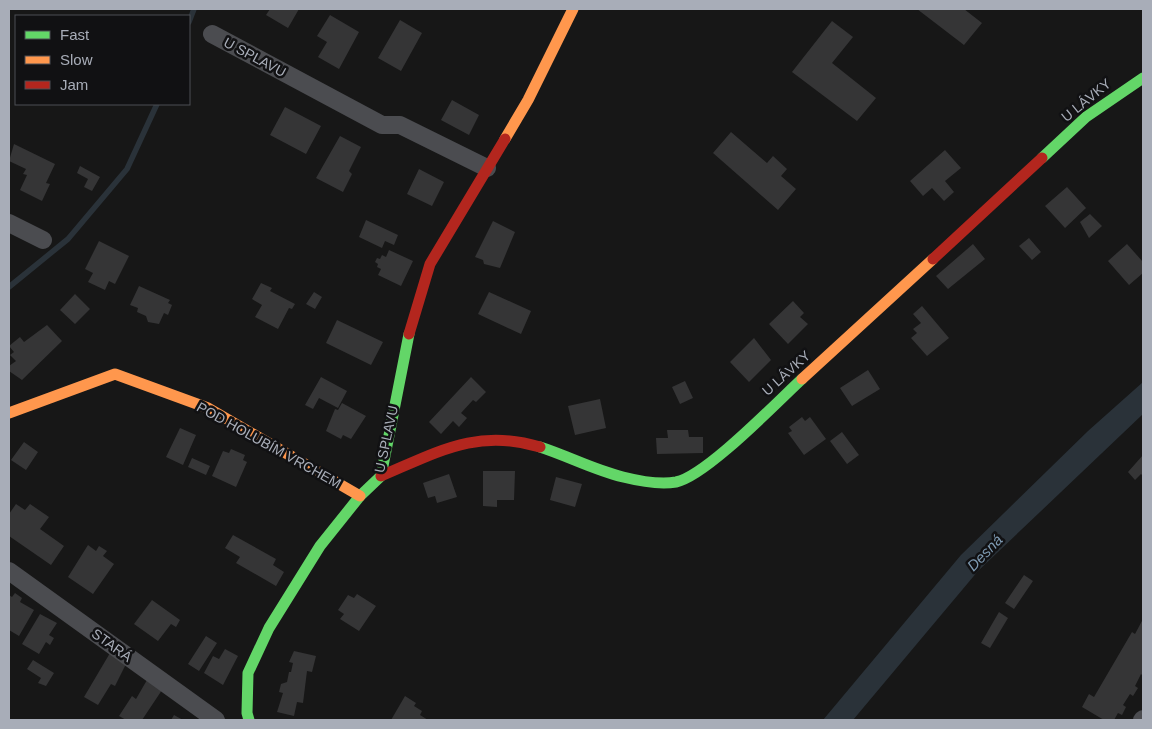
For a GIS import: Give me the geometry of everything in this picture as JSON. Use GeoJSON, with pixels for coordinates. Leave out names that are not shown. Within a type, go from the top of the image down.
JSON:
{"type":"FeatureCollection","features":[{"type":"Feature","properties":{"kind":"street","name":"U SPLAVU"},"geometry":{"type":"LineString","coordinates":[[249,720],[246,713],[248,673],[269,628],[320,546],[360,496],[381,476],[405,346],[430,264],[528,100],[573,9]]}},
{"type":"Feature","properties":{"kind":"street","name":"U SPLAVU"},"geometry":{"type":"LineString","coordinates":[[212,34],[382,125],[400,126],[487,168]]}},
{"type":"Feature","properties":{"kind":"street","name":"U LÁVKY"},"geometry":{"type":"LineString","coordinates":[[381,476],[444,450],[486,440],[507,439],[543,449],[608,473],[648,482],[678,482],[720,454],[1086,117],[1143,78]]}},
{"type":"Feature","properties":{"kind":"street"},"geometry":{"type":"LineString","coordinates":[[9,224],[43,240]]}},
{"type":"Feature","properties":{"kind":"street","name":"POD HOLUBÍM VRCHEM"},"geometry":{"type":"LineString","coordinates":[[9,412],[115,374],[208,408],[360,496]]}},
{"type":"Feature","properties":{"kind":"street","name":"STARÁ"},"geometry":{"type":"LineString","coordinates":[[9,570],[216,720]]}},
{"type":"Feature","properties":{"kind":"water","name":"Desná"},"geometry":{"type":"Polygon","coordinates":[[[1143,382],[1143,414],[978,571],[853,720],[823,720],[961,555],[1088,431],[1143,382]]]}},
{"type":"Feature","properties":{"kind":"building"},"geometry":{"type":"Polygon","coordinates":[[[270,9],[299,9],[288,28],[266,15],[270,9]]]}},
{"type":"Feature","properties":{"kind":"building"},"geometry":{"type":"Polygon","coordinates":[[[917,9],[964,9],[982,23],[964,45],[917,9]]]}},
{"type":"Feature","properties":{"kind":"building"},"geometry":{"type":"Polygon","coordinates":[[[330,15],[359,32],[339,69],[318,57],[327,42],[317,36],[330,15]]]}},
{"type":"Feature","properties":{"kind":"building"},"geometry":{"type":"Polygon","coordinates":[[[400,20],[422,33],[401,71],[378,58],[400,20]]]}},
{"type":"Feature","properties":{"kind":"building"},"geometry":{"type":"Polygon","coordinates":[[[832,21],[853,37],[832,63],[876,98],[857,121],[792,72],[832,21]]]}},
{"type":"Feature","properties":{"kind":"building"},"geometry":{"type":"Polygon","coordinates":[[[452,100],[479,115],[469,135],[441,120],[452,100]]]}},
{"type":"Feature","properties":{"kind":"building"},"geometry":{"type":"Polygon","coordinates":[[[285,107],[321,126],[306,154],[270,135],[285,107]]]}},
{"type":"Feature","properties":{"kind":"building"},"geometry":{"type":"Polygon","coordinates":[[[731,132],[767,163],[773,156],[787,169],[781,176],[796,189],[778,210],[713,153],[731,132]]]}},
{"type":"Feature","properties":{"kind":"building"},"geometry":{"type":"Polygon","coordinates":[[[340,136],[361,147],[349,171],[352,174],[343,192],[316,178],[340,136]]]}},
{"type":"Feature","properties":{"kind":"building"},"geometry":{"type":"Polygon","coordinates":[[[14,144],[55,164],[46,183],[50,184],[42,201],[20,190],[27,175],[23,174],[26,169],[9,161],[14,144]]]}},
{"type":"Feature","properties":{"kind":"building"},"geometry":{"type":"Polygon","coordinates":[[[945,150],[961,168],[945,181],[954,192],[944,201],[932,188],[923,196],[910,181],[945,150]]]}},
{"type":"Feature","properties":{"kind":"building"},"geometry":{"type":"Polygon","coordinates":[[[80,166],[100,177],[92,191],[84,187],[88,179],[77,173],[80,166]]]}},
{"type":"Feature","properties":{"kind":"building"},"geometry":{"type":"Polygon","coordinates":[[[419,169],[444,182],[432,206],[407,194],[419,169]]]}},
{"type":"Feature","properties":{"kind":"building"},"geometry":{"type":"Polygon","coordinates":[[[1067,187],[1086,208],[1065,228],[1045,206],[1067,187]]]}},
{"type":"Feature","properties":{"kind":"building"},"geometry":{"type":"Polygon","coordinates":[[[1090,214],[1102,226],[1089,238],[1080,222],[1090,214]]]}},
{"type":"Feature","properties":{"kind":"building"},"geometry":{"type":"Polygon","coordinates":[[[366,220],[398,235],[394,245],[385,241],[382,248],[359,237],[366,220]]]}},
{"type":"Feature","properties":{"kind":"building"},"geometry":{"type":"Polygon","coordinates":[[[493,221],[515,232],[500,268],[484,264],[483,260],[475,257],[493,221]]]}},
{"type":"Feature","properties":{"kind":"building"},"geometry":{"type":"Polygon","coordinates":[[[1029,238],[1041,252],[1032,260],[1019,246],[1029,238]]]}},
{"type":"Feature","properties":{"kind":"building"},"geometry":{"type":"Polygon","coordinates":[[[99,241],[129,256],[115,284],[109,281],[105,290],[88,282],[93,273],[85,269],[99,241]]]}},
{"type":"Feature","properties":{"kind":"building"},"geometry":{"type":"Polygon","coordinates":[[[973,244],[985,259],[948,289],[936,276],[973,244]]]}},
{"type":"Feature","properties":{"kind":"building"},"geometry":{"type":"Polygon","coordinates":[[[1127,244],[1143,262],[1143,273],[1129,285],[1108,261],[1127,244]]]}},
{"type":"Feature","properties":{"kind":"building"},"geometry":{"type":"Polygon","coordinates":[[[389,250],[413,261],[401,286],[378,275],[381,269],[377,267],[378,264],[375,262],[382,255],[386,257],[389,250]]]}},
{"type":"Feature","properties":{"kind":"building"},"geometry":{"type":"Polygon","coordinates":[[[261,283],[272,288],[270,291],[295,304],[292,309],[289,308],[278,329],[255,317],[262,305],[252,299],[261,283]]]}},
{"type":"Feature","properties":{"kind":"building"},"geometry":{"type":"Polygon","coordinates":[[[139,286],[170,300],[168,303],[172,305],[168,315],[164,313],[159,324],[148,322],[146,316],[137,312],[138,308],[130,305],[139,286]]]}},
{"type":"Feature","properties":{"kind":"building"},"geometry":{"type":"Polygon","coordinates":[[[314,292],[322,297],[315,309],[306,304],[314,292]]]}},
{"type":"Feature","properties":{"kind":"building"},"geometry":{"type":"Polygon","coordinates":[[[489,292],[531,311],[521,334],[478,314],[489,292]]]}},
{"type":"Feature","properties":{"kind":"building"},"geometry":{"type":"Polygon","coordinates":[[[75,294],[90,309],[75,324],[60,310],[75,294]]]}},
{"type":"Feature","properties":{"kind":"building"},"geometry":{"type":"Polygon","coordinates":[[[793,301],[804,313],[800,317],[808,324],[788,344],[769,324],[793,301]]]}},
{"type":"Feature","properties":{"kind":"building"},"geometry":{"type":"Polygon","coordinates":[[[922,306],[949,338],[927,356],[911,338],[917,333],[913,329],[921,323],[913,314],[922,306]]]}},
{"type":"Feature","properties":{"kind":"building"},"geometry":{"type":"Polygon","coordinates":[[[337,320],[383,342],[371,365],[326,343],[337,320]]]}},
{"type":"Feature","properties":{"kind":"building"},"geometry":{"type":"Polygon","coordinates":[[[47,325],[62,341],[22,380],[9,371],[9,366],[16,361],[10,355],[14,352],[9,346],[20,337],[24,342],[47,325]]]}},
{"type":"Feature","properties":{"kind":"building"},"geometry":{"type":"Polygon","coordinates":[[[754,338],[771,360],[749,382],[730,362],[754,338]]]}},
{"type":"Feature","properties":{"kind":"building"},"geometry":{"type":"Polygon","coordinates":[[[868,370],[880,389],[852,406],[840,388],[868,370]]]}},
{"type":"Feature","properties":{"kind":"building"},"geometry":{"type":"Polygon","coordinates":[[[321,377],[347,391],[338,408],[319,398],[313,409],[305,405],[321,377]]]}},
{"type":"Feature","properties":{"kind":"building"},"geometry":{"type":"Polygon","coordinates":[[[471,377],[486,392],[476,402],[473,400],[461,413],[467,418],[459,427],[453,421],[441,434],[429,422],[471,377]]]}},
{"type":"Feature","properties":{"kind":"building"},"geometry":{"type":"Polygon","coordinates":[[[685,381],[693,398],[680,404],[672,387],[685,381]]]}},
{"type":"Feature","properties":{"kind":"building"},"geometry":{"type":"Polygon","coordinates":[[[600,399],[606,428],[575,435],[568,406],[600,399]]]}},
{"type":"Feature","properties":{"kind":"building"},"geometry":{"type":"Polygon","coordinates":[[[342,403],[366,416],[351,439],[343,435],[341,439],[326,431],[335,409],[338,410],[342,403]]]}},
{"type":"Feature","properties":{"kind":"building"},"geometry":{"type":"Polygon","coordinates":[[[802,417],[805,421],[810,417],[826,439],[804,455],[788,433],[792,431],[789,427],[802,417]]]}},
{"type":"Feature","properties":{"kind":"building"},"geometry":{"type":"Polygon","coordinates":[[[180,428],[196,435],[183,465],[166,457],[180,428]]]}},
{"type":"Feature","properties":{"kind":"building"},"geometry":{"type":"Polygon","coordinates":[[[667,430],[688,430],[689,437],[703,437],[703,453],[657,454],[656,438],[668,438],[667,430]]]}},
{"type":"Feature","properties":{"kind":"building"},"geometry":{"type":"Polygon","coordinates":[[[842,432],[859,455],[847,464],[830,441],[842,432]]]}},
{"type":"Feature","properties":{"kind":"building"},"geometry":{"type":"Polygon","coordinates":[[[24,442],[38,452],[26,470],[11,460],[24,442]]]}},
{"type":"Feature","properties":{"kind":"building"},"geometry":{"type":"Polygon","coordinates":[[[231,449],[245,455],[243,460],[247,462],[236,487],[212,476],[223,451],[229,453],[231,449]]]}},
{"type":"Feature","properties":{"kind":"building"},"geometry":{"type":"Polygon","coordinates":[[[1143,455],[1143,476],[1141,474],[1135,480],[1128,472],[1143,455]]]}},
{"type":"Feature","properties":{"kind":"building"},"geometry":{"type":"Polygon","coordinates":[[[192,458],[210,466],[206,475],[188,467],[192,458]]]}},
{"type":"Feature","properties":{"kind":"building"},"geometry":{"type":"Polygon","coordinates":[[[483,471],[515,471],[514,500],[497,500],[497,507],[483,506],[483,471]]]}},
{"type":"Feature","properties":{"kind":"building"},"geometry":{"type":"Polygon","coordinates":[[[449,474],[457,497],[437,503],[435,496],[428,498],[423,483],[449,474]]]}},
{"type":"Feature","properties":{"kind":"building"},"geometry":{"type":"Polygon","coordinates":[[[556,477],[582,484],[575,507],[550,500],[556,477]]]}},
{"type":"Feature","properties":{"kind":"building"},"geometry":{"type":"Polygon","coordinates":[[[16,504],[25,510],[30,504],[49,517],[40,529],[64,546],[51,565],[9,536],[9,514],[16,504]]]}},
{"type":"Feature","properties":{"kind":"building"},"geometry":{"type":"Polygon","coordinates":[[[233,535],[276,559],[273,565],[284,572],[276,586],[236,563],[240,557],[225,548],[233,535]]]}},
{"type":"Feature","properties":{"kind":"building"},"geometry":{"type":"Polygon","coordinates":[[[88,545],[96,551],[99,546],[107,551],[103,556],[114,564],[93,594],[68,577],[88,545]]]}},
{"type":"Feature","properties":{"kind":"building"},"geometry":{"type":"Polygon","coordinates":[[[1024,575],[1033,581],[1014,609],[1005,603],[1024,575]]]}},
{"type":"Feature","properties":{"kind":"building"},"geometry":{"type":"Polygon","coordinates":[[[15,593],[22,598],[20,602],[34,610],[19,636],[9,630],[9,595],[12,597],[15,593]]]}},
{"type":"Feature","properties":{"kind":"building"},"geometry":{"type":"Polygon","coordinates":[[[357,594],[376,606],[359,631],[340,619],[344,614],[338,610],[348,595],[354,598],[357,594]]]}},
{"type":"Feature","properties":{"kind":"building"},"geometry":{"type":"Polygon","coordinates":[[[152,600],[180,620],[176,627],[171,624],[158,641],[134,624],[152,600]]]}},
{"type":"Feature","properties":{"kind":"building"},"geometry":{"type":"Polygon","coordinates":[[[999,612],[1008,618],[990,648],[981,643],[999,612]]]}},
{"type":"Feature","properties":{"kind":"building"},"geometry":{"type":"Polygon","coordinates":[[[40,614],[57,623],[49,635],[54,638],[50,645],[46,642],[39,654],[22,644],[40,614]]]}},
{"type":"Feature","properties":{"kind":"building"},"geometry":{"type":"Polygon","coordinates":[[[1143,619],[1143,676],[1141,674],[1135,686],[1138,688],[1133,696],[1130,694],[1123,705],[1126,707],[1122,715],[1118,713],[1114,720],[1104,720],[1082,707],[1089,694],[1094,697],[1132,632],[1135,634],[1143,619]]]}},
{"type":"Feature","properties":{"kind":"building"},"geometry":{"type":"Polygon","coordinates":[[[206,636],[217,643],[199,671],[188,664],[206,636]]]}},
{"type":"Feature","properties":{"kind":"building"},"geometry":{"type":"Polygon","coordinates":[[[225,649],[238,656],[223,685],[204,673],[213,656],[219,659],[225,649]]]}},
{"type":"Feature","properties":{"kind":"building"},"geometry":{"type":"Polygon","coordinates":[[[294,651],[316,656],[312,672],[307,671],[303,703],[297,702],[294,716],[277,712],[283,693],[279,692],[281,684],[287,682],[289,672],[291,672],[293,663],[289,662],[294,651]]]}},
{"type":"Feature","properties":{"kind":"building"},"geometry":{"type":"Polygon","coordinates":[[[110,653],[126,664],[115,686],[111,684],[98,705],[84,697],[110,653]]]}},
{"type":"Feature","properties":{"kind":"building"},"geometry":{"type":"Polygon","coordinates":[[[33,660],[54,673],[46,686],[38,683],[41,678],[27,669],[33,660]]]}},
{"type":"Feature","properties":{"kind":"building"},"geometry":{"type":"Polygon","coordinates":[[[147,680],[162,690],[142,720],[126,720],[119,716],[132,696],[136,699],[147,680]]]}},
{"type":"Feature","properties":{"kind":"building"},"geometry":{"type":"Polygon","coordinates":[[[405,696],[416,703],[414,706],[422,711],[420,715],[428,720],[391,720],[405,696]]]}},
{"type":"Feature","properties":{"kind":"building"},"geometry":{"type":"Polygon","coordinates":[[[174,715],[183,720],[171,720],[174,715]]]}},
{"type":"Feature","properties":{"kind":"waterway"},"geometry":{"type":"LineString","coordinates":[[190,19],[194,9]]}},
{"type":"Feature","properties":{"kind":"waterway"},"geometry":{"type":"LineString","coordinates":[[9,287],[68,239],[127,169],[157,105]]}},
{"type":"Feature","properties":{"kind":"traffic: fast"},"geometry":{"type":"LineString","coordinates":[[1042,158],[1086,117],[1143,78]]}},
{"type":"Feature","properties":{"kind":"traffic: fast"},"geometry":{"type":"LineString","coordinates":[[249,720],[247,713],[248,673],[269,628],[320,546],[360,496],[381,476],[409,334]]}},
{"type":"Feature","properties":{"kind":"traffic: fast"},"geometry":{"type":"LineString","coordinates":[[540,447],[623,477],[656,483],[676,482],[689,477],[705,467],[741,437],[802,379]]}},
{"type":"Feature","properties":{"kind":"traffic: slow"},"geometry":{"type":"LineString","coordinates":[[505,139],[528,100],[573,9]]}},
{"type":"Feature","properties":{"kind":"traffic: slow"},"geometry":{"type":"LineString","coordinates":[[802,379],[933,259]]}},
{"type":"Feature","properties":{"kind":"traffic: slow"},"geometry":{"type":"LineString","coordinates":[[9,413],[115,374],[208,408],[360,496]]}},
{"type":"Feature","properties":{"kind":"traffic: jam"},"geometry":{"type":"LineString","coordinates":[[409,334],[430,264],[505,139]]}},
{"type":"Feature","properties":{"kind":"traffic: jam"},"geometry":{"type":"LineString","coordinates":[[933,259],[1042,158]]}},
{"type":"Feature","properties":{"kind":"traffic: jam"},"geometry":{"type":"LineString","coordinates":[[381,476],[440,451],[477,441],[497,440],[540,447]]}}]}
